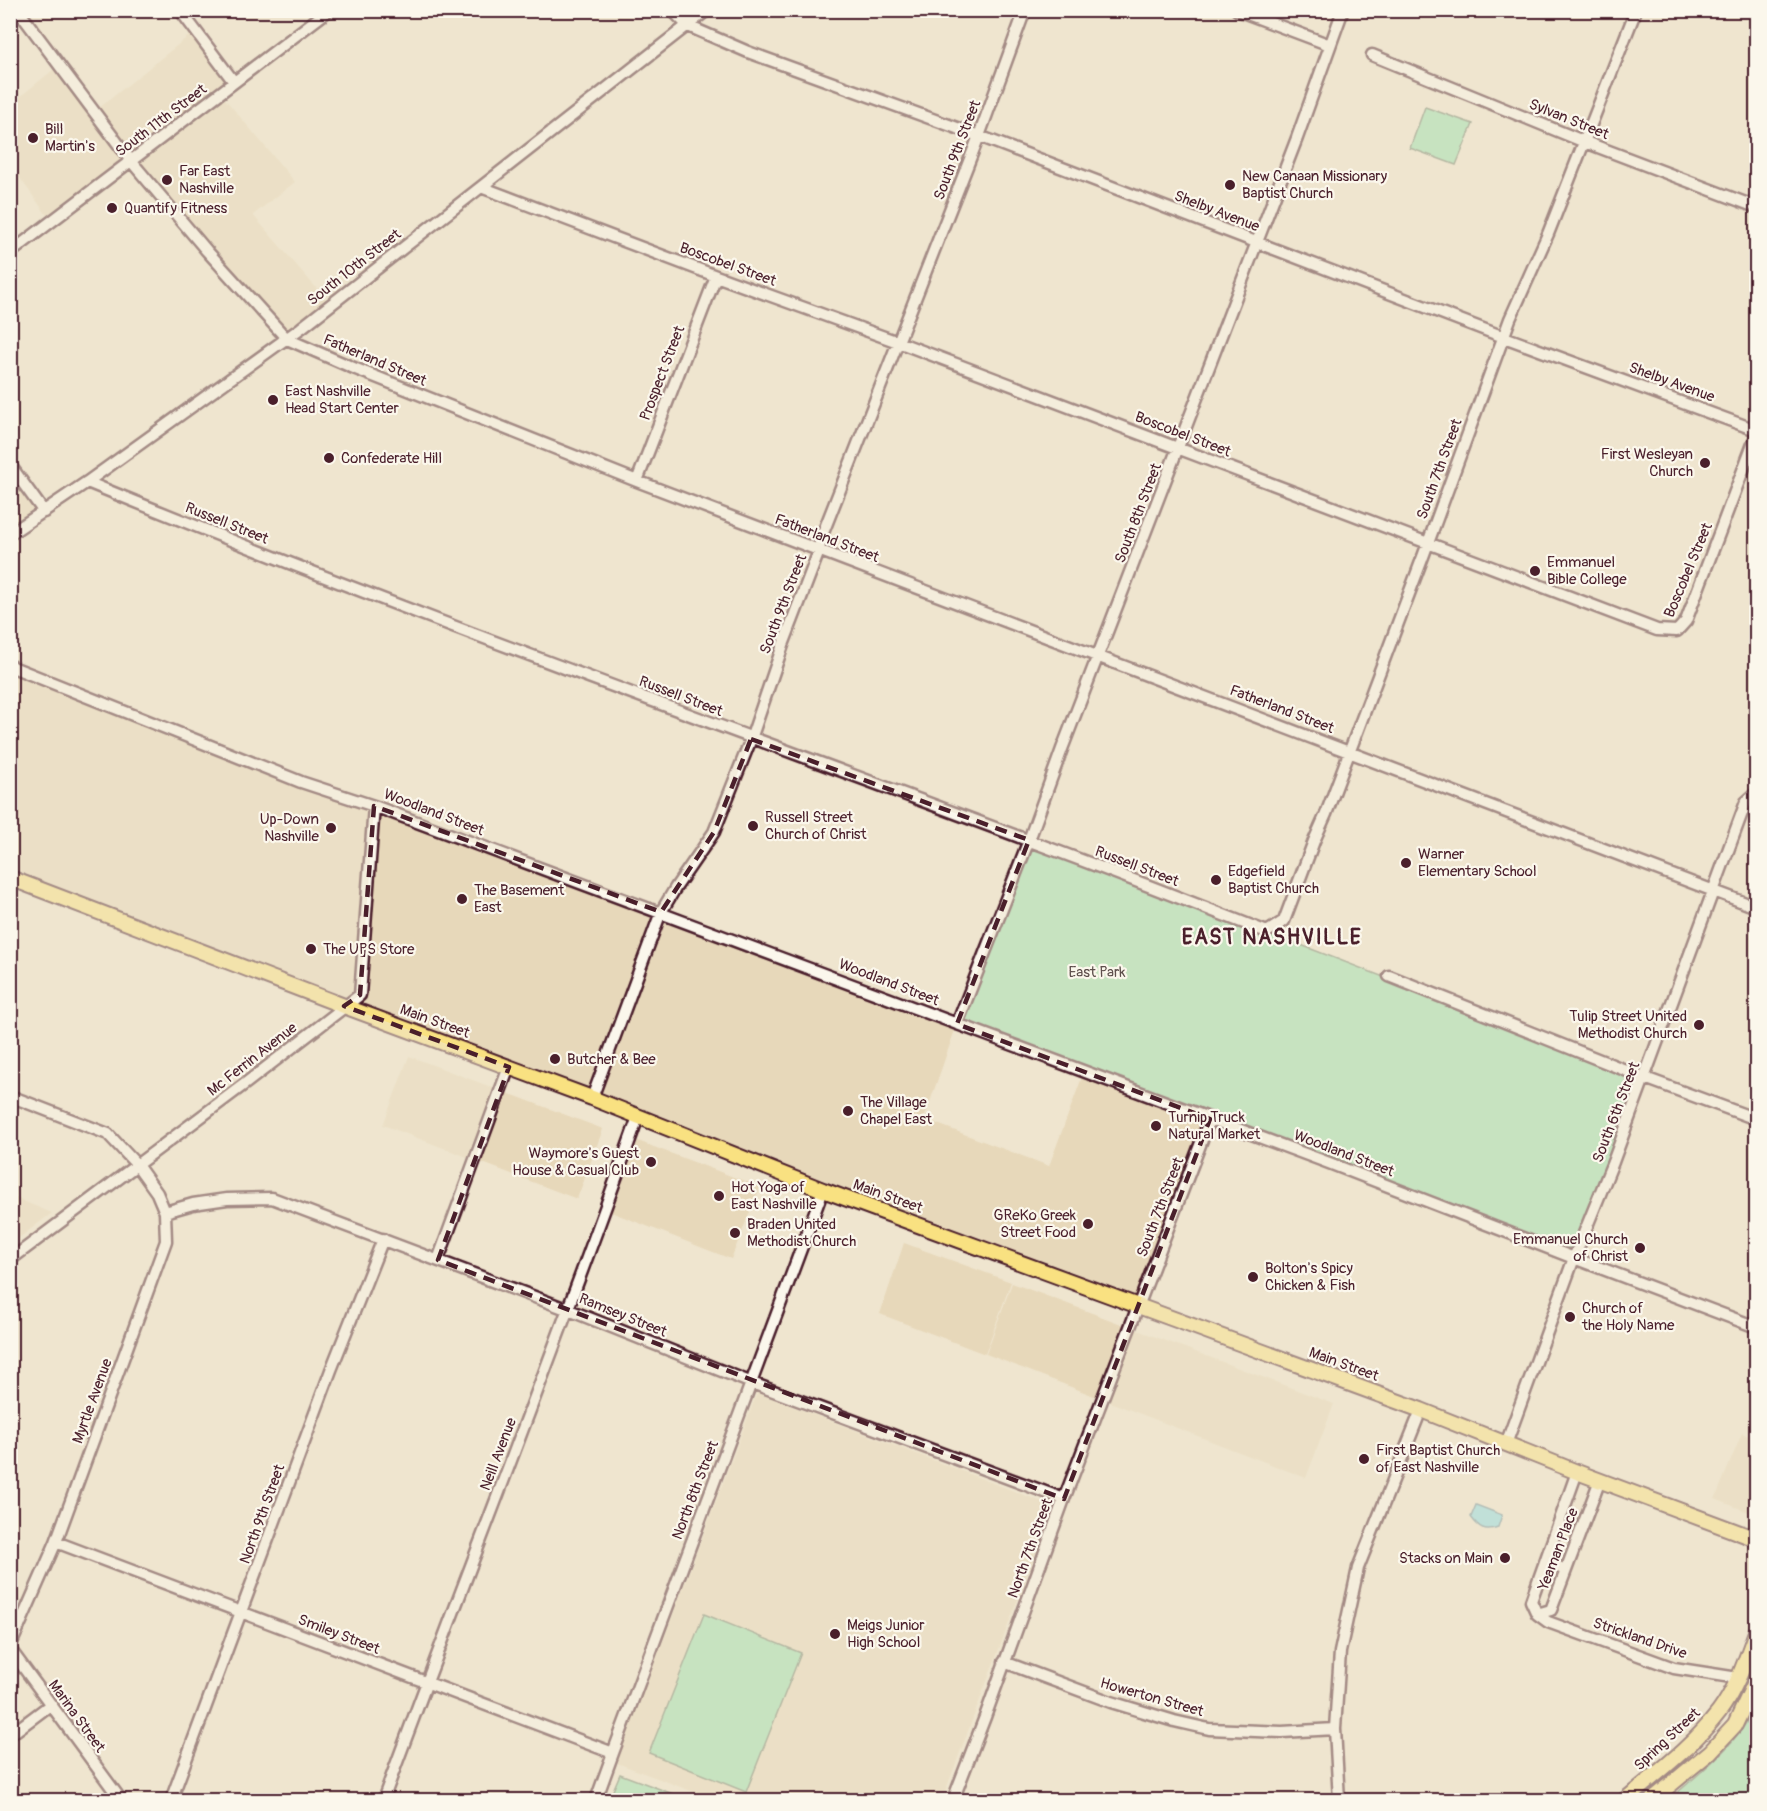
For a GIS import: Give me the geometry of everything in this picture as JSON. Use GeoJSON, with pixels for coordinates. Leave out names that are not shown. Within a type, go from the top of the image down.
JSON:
{"type":"FeatureCollection","features":[{"type":"Feature","properties":{"kind":"main road","name":"Main Street"},"geometry":{"type":"LineString","coordinates":[[10,878],[592,1098],[823,1190],[1421,1410],[1756,1539]]}},
{"type":"Feature","properties":{"kind":"main road","name":"Spring Street"},"geometry":{"type":"LineString","coordinates":[[1625,1800],[1695,1740],[1720,1711],[1733,1689],[1756,1632]]}},
{"type":"Feature","properties":{"kind":"main road"},"geometry":{"type":"LineString","coordinates":[[1652,1800],[1710,1752],[1735,1725],[1756,1680]]}},
{"type":"Feature","properties":{"kind":"street","name":"Fatherland Street"},"geometry":{"type":"LineString","coordinates":[[18,10],[131,161],[207,251],[287,339],[366,373],[637,481],[1756,907]]}},
{"type":"Feature","properties":{"kind":"street"},"geometry":{"type":"LineString","coordinates":[[180,10],[234,82]]}},
{"type":"Feature","properties":{"kind":"street","name":"South 11th Street"},"geometry":{"type":"LineString","coordinates":[[10,253],[329,10]]}},
{"type":"Feature","properties":{"kind":"street","name":"Shelby Avenue"},"geometry":{"type":"LineString","coordinates":[[672,10],[688,26],[748,52],[979,136],[1756,430]]}},
{"type":"Feature","properties":{"kind":"street","name":"South 10th Street"},"geometry":{"type":"LineString","coordinates":[[10,534],[87,482],[287,339],[707,10]]}},
{"type":"Feature","properties":{"kind":"street","name":"South 9th Street"},"geometry":{"type":"LineString","coordinates":[[592,1098],[661,912],[714,832],[751,739],[783,645],[819,551],[821,538],[979,136],[1025,10]]}},
{"type":"Feature","properties":{"kind":"street"},"geometry":{"type":"LineString","coordinates":[[1237,10],[1330,45]]}},
{"type":"Feature","properties":{"kind":"street","name":"South 8th Street"},"geometry":{"type":"LineString","coordinates":[[957,1024],[1297,138],[1343,10]]}},
{"type":"Feature","properties":{"kind":"street","name":"South 7th Street"},"geometry":{"type":"LineString","coordinates":[[1267,932],[1284,921],[1350,751],[1510,319],[1548,234],[1636,10]]}},
{"type":"Feature","properties":{"kind":"street","name":"Sylvan Street"},"geometry":{"type":"LineString","coordinates":[[1372,55],[1585,142],[1756,207]]}},
{"type":"Feature","properties":{"kind":"street","name":"Boscobel Street"},"geometry":{"type":"LineString","coordinates":[[481,187],[898,342],[1657,630],[1677,631],[1686,621],[1756,436]]}},
{"type":"Feature","properties":{"kind":"street","name":"Prospect Street"},"geometry":{"type":"LineString","coordinates":[[637,481],[716,276]]}},
{"type":"Feature","properties":{"kind":"street"},"geometry":{"type":"LineString","coordinates":[[10,465],[44,512]]}},
{"type":"Feature","properties":{"kind":"street","name":"Russell Street"},"geometry":{"type":"LineString","coordinates":[[87,482],[230,541],[751,739],[1029,840],[1267,932]]}},
{"type":"Feature","properties":{"kind":"street","name":"Woodland Street"},"geometry":{"type":"LineString","coordinates":[[10,666],[301,782],[374,806],[661,912],[1329,1163],[1756,1327]]}},
{"type":"Feature","properties":{"kind":"street","name":"South 6th Street"},"geometry":{"type":"LineString","coordinates":[[1506,1444],[1746,802],[1756,793]]}},
{"type":"Feature","properties":{"kind":"street","name":"Mc Ferrin Avenue"},"geometry":{"type":"LineString","coordinates":[[10,1260],[360,995],[374,806]]}},
{"type":"Feature","properties":{"kind":"street"},"geometry":{"type":"LineString","coordinates":[[1389,976],[1756,1119]]}},
{"type":"Feature","properties":{"kind":"street"},"geometry":{"type":"LineString","coordinates":[[438,1260],[509,1067]]}},
{"type":"Feature","properties":{"kind":"street","name":"Myrtle Avenue"},"geometry":{"type":"LineString","coordinates":[[10,1096],[108,1134],[137,1165],[157,1193],[165,1212],[166,1241],[56,1542],[10,1648]]}},
{"type":"Feature","properties":{"kind":"street","name":"Neill Avenue"},"geometry":{"type":"LineString","coordinates":[[383,1800],[569,1310],[638,1117]]}},
{"type":"Feature","properties":{"kind":"street","name":"South 7th Street"},"geometry":{"type":"LineString","coordinates":[[1139,1306],[1210,1119]]}},
{"type":"Feature","properties":{"kind":"street","name":"North 8th Street"},"geometry":{"type":"LineString","coordinates":[[596,1800],[823,1190]]}},
{"type":"Feature","properties":{"kind":"street","name":"Ramsey Street"},"geometry":{"type":"LineString","coordinates":[[165,1212],[193,1204],[227,1199],[272,1198],[569,1310],[752,1383],[1064,1499]]}},
{"type":"Feature","properties":{"kind":"street","name":"North 9th Street"},"geometry":{"type":"LineString","coordinates":[[171,1800],[331,1370],[383,1239]]}},
{"type":"Feature","properties":{"kind":"street","name":"North 7th Street"},"geometry":{"type":"LineString","coordinates":[[953,1800],[986,1717],[1064,1499],[1139,1306]]}},
{"type":"Feature","properties":{"kind":"street"},"geometry":{"type":"LineString","coordinates":[[1339,1800],[1335,1730],[1340,1652],[1358,1568],[1421,1410]]}},
{"type":"Feature","properties":{"kind":"street","name":"Yeaman Place"},"geometry":{"type":"LineString","coordinates":[[1578,1472],[1531,1601],[1537,1614],[1551,1610],[1600,1480]]}},
{"type":"Feature","properties":{"kind":"street","name":"Smiley Street"},"geometry":{"type":"LineString","coordinates":[[56,1542],[613,1753]]}},
{"type":"Feature","properties":{"kind":"street"},"geometry":{"type":"LineString","coordinates":[[1545,1562],[1566,1570]]}},
{"type":"Feature","properties":{"kind":"street","name":"Strickland Drive"},"geometry":{"type":"LineString","coordinates":[[1537,1614],[1558,1626],[1674,1668],[1738,1678]]}},
{"type":"Feature","properties":{"kind":"street","name":"Marina Street"},"geometry":{"type":"LineString","coordinates":[[10,1648],[121,1800]]}},
{"type":"Feature","properties":{"kind":"street","name":"Howerton Street"},"geometry":{"type":"LineString","coordinates":[[1004,1662],[1111,1702],[1174,1721],[1209,1728],[1282,1732],[1335,1730]]}},
{"type":"Feature","properties":{"kind":"street"},"geometry":{"type":"LineString","coordinates":[[10,1735],[50,1705]]}},
{"type":"Feature","properties":{"kind":"highlighted area"},"geometry":{"type":"Polygon","coordinates":[[[751,739],[1029,840],[957,1024],[1210,1119],[1064,1499],[438,1260],[509,1067],[344,1006],[360,995],[374,806],[661,912],[714,832],[751,739]]]}},
{"type":"Feature","properties":{"kind":"shaded area"},"geometry":{"type":"Polygon","coordinates":[[[195,31],[234,82],[220,93],[295,182],[253,215],[331,305],[287,339],[132,161],[52,222],[11,166],[11,104],[59,65],[94,112],[195,31]]]}},
{"type":"Feature","properties":{"kind":"shaded area"},"geometry":{"type":"Polygon","coordinates":[[[10,465],[44,512],[10,534],[10,465]]]}},
{"type":"Feature","properties":{"kind":"shaded area"},"geometry":{"type":"Polygon","coordinates":[[[10,666],[301,782],[957,1024],[924,1119],[1049,1166],[1084,1072],[1210,1119],[1139,1307],[11,878],[10,666]]]}},
{"type":"Feature","properties":{"kind":"shaded area"},"geometry":{"type":"Polygon","coordinates":[[[409,1056],[603,1129],[577,1199],[383,1125],[409,1056]]]}},
{"type":"Feature","properties":{"kind":"shaded area"},"geometry":{"type":"Polygon","coordinates":[[[638,1141],[760,1187],[731,1259],[611,1212],[638,1141]]]}},
{"type":"Feature","properties":{"kind":"shaded area"},"geometry":{"type":"Polygon","coordinates":[[[11,1196],[52,1213],[11,1244],[11,1196]]]}},
{"type":"Feature","properties":{"kind":"shaded area"},"geometry":{"type":"Polygon","coordinates":[[[904,1243],[1011,1282],[985,1354],[880,1314],[904,1243]]]}},
{"type":"Feature","properties":{"kind":"shaded area"},"geometry":{"type":"Polygon","coordinates":[[[1012,1283],[1334,1404],[1306,1478],[986,1354],[1012,1283]]]}},
{"type":"Feature","properties":{"kind":"shaded area","name":"Meigs Junior High School"},"geometry":{"type":"Polygon","coordinates":[[[757,1393],[1053,1506],[942,1800],[715,1800],[617,1763],[757,1393]]]}},
{"type":"Feature","properties":{"kind":"shaded area"},"geometry":{"type":"Polygon","coordinates":[[[1742,1433],[1756,1439],[1756,1515],[1715,1499],[1742,1433]]]}},
{"type":"Feature","properties":{"kind":"green space"},"geometry":{"type":"Polygon","coordinates":[[[1425,107],[1473,124],[1456,165],[1410,148],[1425,107]]]}},
{"type":"Feature","properties":{"kind":"green space","name":"East Park"},"geometry":{"type":"Polygon","coordinates":[[[1029,840],[1645,1078],[1574,1258],[957,1024],[1029,840]]]}},
{"type":"Feature","properties":{"kind":"green space"},"geometry":{"type":"Polygon","coordinates":[[[704,1614],[801,1653],[746,1792],[649,1753],[704,1614]]]}},
{"type":"Feature","properties":{"kind":"green space"},"geometry":{"type":"Polygon","coordinates":[[[1756,1705],[1756,1800],[1669,1800],[1729,1745],[1756,1705]]]}},
{"type":"Feature","properties":{"kind":"green space"},"geometry":{"type":"Polygon","coordinates":[[[620,1774],[689,1800],[609,1800],[620,1774]]]}},
{"type":"Feature","properties":{"kind":"water"},"geometry":{"type":"Polygon","coordinates":[[[1476,1505],[1502,1515],[1498,1527],[1486,1529],[1477,1524],[1471,1517],[1476,1505]]]}},
{"type":"Feature","properties":{"kind":"place","name":"Bill Martin's"},"geometry":{"type":"Point","coordinates":[33,138]}},
{"type":"Feature","properties":{"kind":"place","name":"Far East Nashville"},"geometry":{"type":"Point","coordinates":[167,180]}},
{"type":"Feature","properties":{"kind":"place","name":"New Canaan Missionary Baptist Church"},"geometry":{"type":"Point","coordinates":[1230,185]}},
{"type":"Feature","properties":{"kind":"place","name":"Quantify Fitness"},"geometry":{"type":"Point","coordinates":[112,208]}},
{"type":"Feature","properties":{"kind":"place","name":"East Nashville Head Start Center"},"geometry":{"type":"Point","coordinates":[273,400]}},
{"type":"Feature","properties":{"kind":"place","name":"Confederate Hill"},"geometry":{"type":"Point","coordinates":[329,458]}},
{"type":"Feature","properties":{"kind":"place","name":"First Wesleyan Church"},"geometry":{"type":"Point","coordinates":[1705,463]}},
{"type":"Feature","properties":{"kind":"place","name":"Emmanuel Bible College"},"geometry":{"type":"Point","coordinates":[1535,571]}},
{"type":"Feature","properties":{"kind":"place","name":"Russell Street Church of Christ"},"geometry":{"type":"Point","coordinates":[753,826]}},
{"type":"Feature","properties":{"kind":"place","name":"Up-Down Nashville"},"geometry":{"type":"Point","coordinates":[331,828]}},
{"type":"Feature","properties":{"kind":"place","name":"Warner Elementary School"},"geometry":{"type":"Point","coordinates":[1406,863]}},
{"type":"Feature","properties":{"kind":"place","name":"Edgefield Baptist Church"},"geometry":{"type":"Point","coordinates":[1216,880]}},
{"type":"Feature","properties":{"kind":"place","name":"The Basement East"},"geometry":{"type":"Point","coordinates":[462,899]}},
{"type":"Feature","properties":{"kind":"place","name":"The UPS Store"},"geometry":{"type":"Point","coordinates":[311,949]}},
{"type":"Feature","properties":{"kind":"place","name":"Tulip Street United Methodist Church"},"geometry":{"type":"Point","coordinates":[1699,1025]}},
{"type":"Feature","properties":{"kind":"place","name":"Butcher & Bee"},"geometry":{"type":"Point","coordinates":[555,1059]}},
{"type":"Feature","properties":{"kind":"place","name":"The Village Chapel East"},"geometry":{"type":"Point","coordinates":[848,1111]}},
{"type":"Feature","properties":{"kind":"place","name":"Turnip Truck Natural Market"},"geometry":{"type":"Point","coordinates":[1156,1126]}},
{"type":"Feature","properties":{"kind":"place","name":"Waymore's Guest House & Casual Club"},"geometry":{"type":"Point","coordinates":[651,1162]}},
{"type":"Feature","properties":{"kind":"place","name":"Hot Yoga of East Nashville"},"geometry":{"type":"Point","coordinates":[719,1196]}},
{"type":"Feature","properties":{"kind":"place","name":"GReKo Greek Street Food"},"geometry":{"type":"Point","coordinates":[1088,1224]}},
{"type":"Feature","properties":{"kind":"place","name":"Braden United Methodist Church"},"geometry":{"type":"Point","coordinates":[735,1233]}},
{"type":"Feature","properties":{"kind":"place","name":"Emmanuel Church of Christ"},"geometry":{"type":"Point","coordinates":[1640,1248]}},
{"type":"Feature","properties":{"kind":"place","name":"Bolton's Spicy Chicken & Fish"},"geometry":{"type":"Point","coordinates":[1253,1277]}},
{"type":"Feature","properties":{"kind":"place","name":"Church of the Holy Name"},"geometry":{"type":"Point","coordinates":[1570,1317]}},
{"type":"Feature","properties":{"kind":"place","name":"First Baptist Church of East Nashville"},"geometry":{"type":"Point","coordinates":[1364,1459]}},
{"type":"Feature","properties":{"kind":"place","name":"Stacks on Main"},"geometry":{"type":"Point","coordinates":[1505,1558]}},
{"type":"Feature","properties":{"kind":"place","name":"Meigs Junior High School"},"geometry":{"type":"Point","coordinates":[835,1634]}},
{"type":"Feature","properties":{"kind":"district","name":"EAST NASHVILLE"},"geometry":{"type":"Point","coordinates":[1272,937]}}]}
